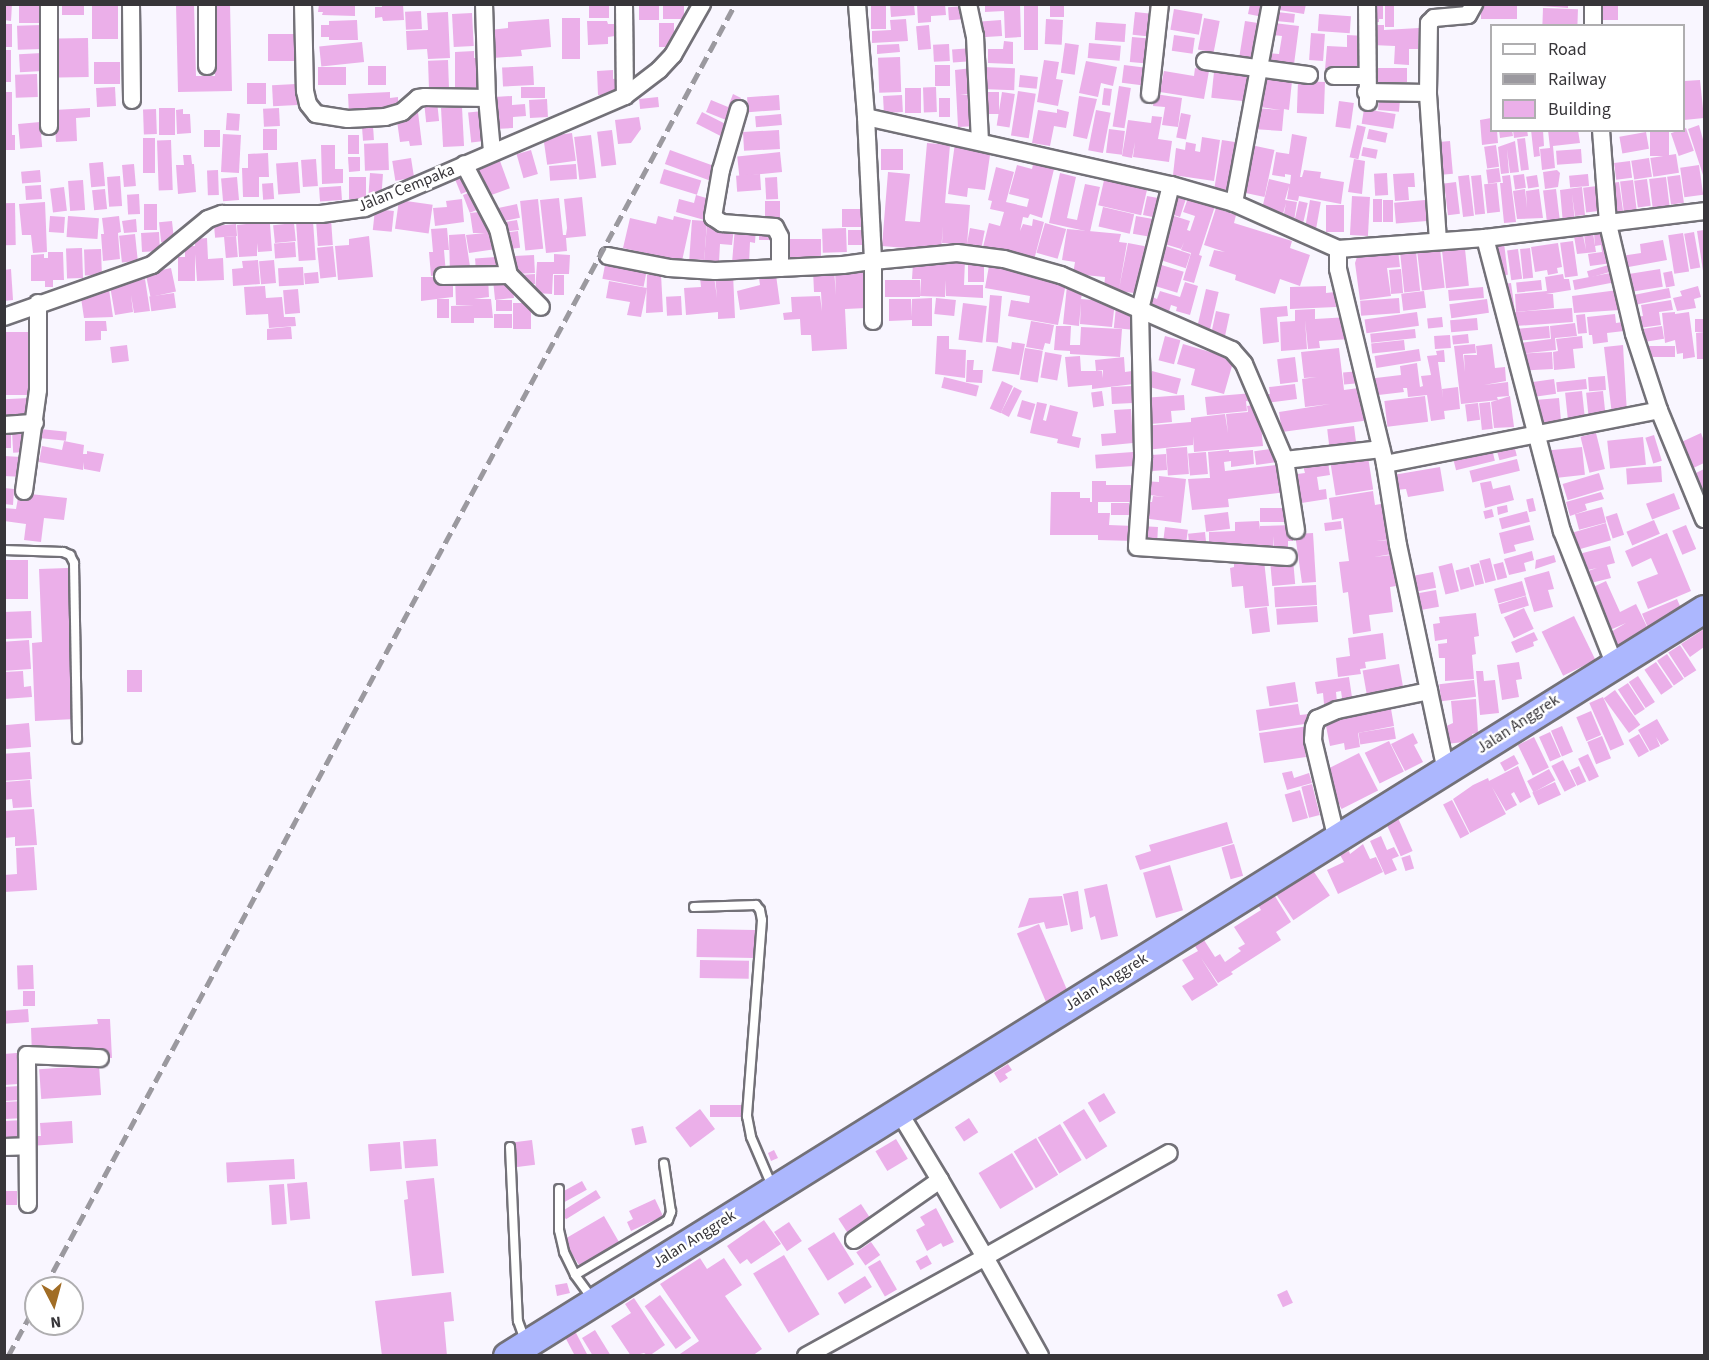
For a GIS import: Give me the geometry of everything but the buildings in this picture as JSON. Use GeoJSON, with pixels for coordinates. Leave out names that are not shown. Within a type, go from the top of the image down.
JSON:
{"type":"FeatureCollection","features":[{"type":"Feature","properties":{"kind":"highway","name":"Jalan Anggrek"},"geometry":{"type":"LineString","coordinates":[[522,1351],[769,1180],[899,1112],[1336,836],[1704,609]]}},
{"type":"Feature","properties":{"kind":"street"},"geometry":{"type":"LineString","coordinates":[[49,4],[49,126]]}},
{"type":"Feature","properties":{"kind":"street"},"geometry":{"type":"LineString","coordinates":[[131,4],[132,100]]}},
{"type":"Feature","properties":{"kind":"street"},"geometry":{"type":"LineString","coordinates":[[207,4],[207,66]]}},
{"type":"Feature","properties":{"kind":"street"},"geometry":{"type":"LineString","coordinates":[[303,4],[304,91],[308,104],[316,114],[348,119],[394,116],[425,96],[487,98]]}},
{"type":"Feature","properties":{"kind":"street"},"geometry":{"type":"LineString","coordinates":[[484,4],[487,98],[492,151]]}},
{"type":"Feature","properties":{"kind":"street"},"geometry":{"type":"LineString","coordinates":[[624,4],[625,96]]}},
{"type":"Feature","properties":{"kind":"street","name":"Jalan Cempaka"},"geometry":{"type":"LineString","coordinates":[[4,317],[38,303],[152,265],[208,219],[222,214],[321,214],[365,208],[492,151],[625,96],[659,70],[673,55],[702,4]]}},
{"type":"Feature","properties":{"kind":"street"},"geometry":{"type":"LineString","coordinates":[[857,4],[866,117],[873,261],[873,321]]}},
{"type":"Feature","properties":{"kind":"street"},"geometry":{"type":"LineString","coordinates":[[968,4],[975,36],[980,141]]}},
{"type":"Feature","properties":{"kind":"street"},"geometry":{"type":"LineString","coordinates":[[1150,94],[1160,4]]}},
{"type":"Feature","properties":{"kind":"street"},"geometry":{"type":"LineString","coordinates":[[1234,203],[1271,4]]}},
{"type":"Feature","properties":{"kind":"street"},"geometry":{"type":"LineString","coordinates":[[1366,90],[1367,4]]}},
{"type":"Feature","properties":{"kind":"street"},"geometry":{"type":"LineString","coordinates":[[1438,241],[1428,93],[1431,20],[1468,15],[1474,4]]}},
{"type":"Feature","properties":{"kind":"street"},"geometry":{"type":"LineString","coordinates":[[1593,4],[1593,24]]}},
{"type":"Feature","properties":{"kind":"street"},"geometry":{"type":"LineString","coordinates":[[1205,61],[1309,75]]}},
{"type":"Feature","properties":{"kind":"street"},"geometry":{"type":"LineString","coordinates":[[1334,76],[1366,90],[1428,93]]}},
{"type":"Feature","properties":{"kind":"street"},"geometry":{"type":"LineString","coordinates":[[739,109],[721,170],[712,217],[722,223],[775,227],[780,237],[780,268]]}},
{"type":"Feature","properties":{"kind":"street"},"geometry":{"type":"LineString","coordinates":[[866,117],[1171,185],[1234,203],[1338,249],[1485,238],[1704,211]]}},
{"type":"Feature","properties":{"kind":"street"},"geometry":{"type":"LineString","coordinates":[[1601,132],[1608,224],[1634,334],[1659,410],[1704,519]]}},
{"type":"Feature","properties":{"kind":"street"},"geometry":{"type":"LineString","coordinates":[[464,164],[498,229],[509,275],[541,307]]}},
{"type":"Feature","properties":{"kind":"street"},"geometry":{"type":"LineString","coordinates":[[1171,185],[1140,309],[1143,458],[1137,547],[1288,557]]}},
{"type":"Feature","properties":{"kind":"street"},"geometry":{"type":"LineString","coordinates":[[1485,238],[1538,432],[1562,531],[1614,663]]}},
{"type":"Feature","properties":{"kind":"street"},"geometry":{"type":"LineString","coordinates":[[1338,249],[1338,269],[1383,456],[1398,545],[1446,770]]}},
{"type":"Feature","properties":{"kind":"street"},"geometry":{"type":"LineString","coordinates":[[608,256],[669,268],[715,271],[843,266],[873,261],[957,254],[1004,259],[1062,275],[1219,343],[1238,356],[1285,460],[1296,530]]}},
{"type":"Feature","properties":{"kind":"street"},"geometry":{"type":"LineString","coordinates":[[443,276],[509,275]]}},
{"type":"Feature","properties":{"kind":"street"},"geometry":{"type":"LineString","coordinates":[[24,491],[38,390],[38,303]]}},
{"type":"Feature","properties":{"kind":"street"},"geometry":{"type":"LineString","coordinates":[[1285,460],[1383,456],[1538,432],[1659,410]]}},
{"type":"Feature","properties":{"kind":"street"},"geometry":{"type":"LineString","coordinates":[[4,425],[35,423]]}},
{"type":"Feature","properties":{"kind":"street"},"geometry":{"type":"LineString","coordinates":[[1336,836],[1313,740],[1317,719],[1336,710],[1430,691]]}},
{"type":"Feature","properties":{"kind":"street"},"geometry":{"type":"LineString","coordinates":[[28,1204],[27,1055],[100,1058]]}},
{"type":"Feature","properties":{"kind":"street"},"geometry":{"type":"LineString","coordinates":[[899,1112],[985,1257],[1040,1356]]}},
{"type":"Feature","properties":{"kind":"street"},"geometry":{"type":"LineString","coordinates":[[4,1147],[27,1146]]}},
{"type":"Feature","properties":{"kind":"street"},"geometry":{"type":"LineString","coordinates":[[806,1356],[1169,1153]]}},
{"type":"Feature","properties":{"kind":"street"},"geometry":{"type":"LineString","coordinates":[[854,1240],[940,1180]]}},
{"type":"Feature","properties":{"kind":"lane"},"geometry":{"type":"LineString","coordinates":[[4,550],[63,552],[70,555],[74,564],[77,739]]}},
{"type":"Feature","properties":{"kind":"lane"},"geometry":{"type":"LineString","coordinates":[[694,907],[756,905],[760,910],[762,920],[747,1116],[751,1137],[769,1180]]}},
{"type":"Feature","properties":{"kind":"lane"},"geometry":{"type":"LineString","coordinates":[[510,1147],[518,1321],[522,1351]]}},
{"type":"Feature","properties":{"kind":"lane"},"geometry":{"type":"LineString","coordinates":[[575,1275],[668,1220],[671,1212],[664,1164]]}},
{"type":"Feature","properties":{"kind":"lane"},"geometry":{"type":"LineString","coordinates":[[559,1189],[559,1230],[564,1252],[575,1275],[594,1301]]}},
{"type":"Feature","properties":{"kind":"railway"},"geometry":{"type":"LineString","coordinates":[[50,1276],[735,4]]}},
{"type":"Feature","properties":{"kind":"railway"},"geometry":{"type":"LineString","coordinates":[[8,1356],[24,1326]]}}]}
